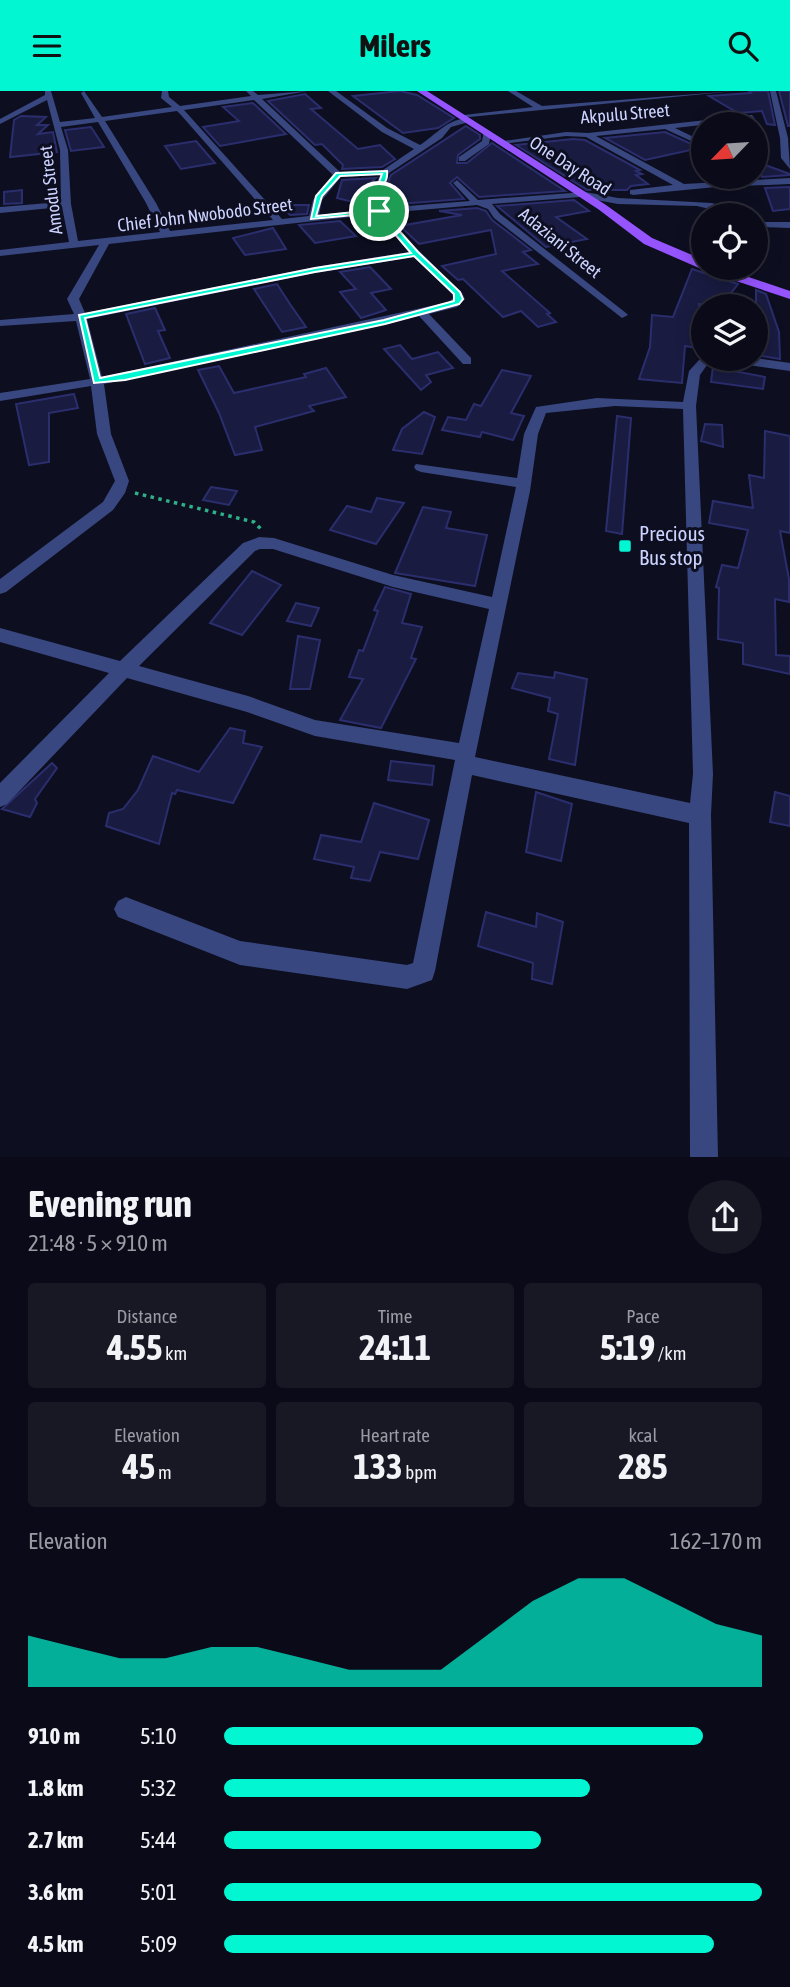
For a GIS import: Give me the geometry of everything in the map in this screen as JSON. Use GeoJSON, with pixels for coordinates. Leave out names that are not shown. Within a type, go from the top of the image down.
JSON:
{"type":"FeatureCollection","features":[{"type":"Feature","properties":{"kind":"main road","name":"One Day Road"},"geometry":{"type":"LineString","coordinates":[[421,91],[648,241],[691,259]]}},
{"type":"Feature","properties":{"kind":"main road"},"geometry":{"type":"LineString","coordinates":[[746,280],[790,295]]}},
{"type":"Feature","properties":{"kind":"street"},"geometry":{"type":"LineString","coordinates":[[165,91],[165,98],[170,105],[180,110],[279,221]]}},
{"type":"Feature","properties":{"kind":"street"},"geometry":{"type":"LineString","coordinates":[[57,125],[180,110],[252,94],[305,91]]}},
{"type":"Feature","properties":{"kind":"street"},"geometry":{"type":"LineString","coordinates":[[331,91],[387,133],[419,148]]}},
{"type":"Feature","properties":{"kind":"street"},"geometry":{"type":"LineString","coordinates":[[511,91],[542,109]]}},
{"type":"Feature","properties":{"kind":"street"},"geometry":{"type":"LineString","coordinates":[[314,219],[313,210],[319,196],[338,175],[385,172],[403,163],[419,148],[439,136],[448,125],[463,118],[674,94],[687,96],[733,91]]}},
{"type":"Feature","properties":{"kind":"street"},"geometry":{"type":"LineString","coordinates":[[773,91],[784,138],[785,158],[790,166]]}},
{"type":"Feature","properties":{"kind":"street"},"geometry":{"type":"LineString","coordinates":[[592,92],[612,102]]}},
{"type":"Feature","properties":{"kind":"street"},"geometry":{"type":"LineString","coordinates":[[0,122],[48,93]]}},
{"type":"Feature","properties":{"kind":"street","name":"Amodu Street"},"geometry":{"type":"LineString","coordinates":[[48,93],[64,150],[65,204],[74,245]]}},
{"type":"Feature","properties":{"kind":"street"},"geometry":{"type":"LineString","coordinates":[[84,93],[151,203],[166,234]]}},
{"type":"Feature","properties":{"kind":"street"},"geometry":{"type":"LineString","coordinates":[[252,94],[338,175]]}},
{"type":"Feature","properties":{"kind":"street"},"geometry":{"type":"LineString","coordinates":[[674,94],[690,107]]}},
{"type":"Feature","properties":{"kind":"street","name":"Akpulu Street"},"geometry":{"type":"LineString","coordinates":[[501,142],[691,123]]}},
{"type":"Feature","properties":{"kind":"street"},"geometry":{"type":"LineString","coordinates":[[665,125],[691,138]]}},
{"type":"Feature","properties":{"kind":"street"},"geometry":{"type":"LineString","coordinates":[[462,159],[486,142],[487,133]]}},
{"type":"Feature","properties":{"kind":"street"},"geometry":{"type":"LineString","coordinates":[[588,135],[684,188]]}},
{"type":"Feature","properties":{"kind":"street"},"geometry":{"type":"LineString","coordinates":[[0,397],[138,375],[453,305],[459,299],[457,293],[416,254],[379,211],[377,203],[368,196],[371,189],[380,186],[384,181],[385,172]]}},
{"type":"Feature","properties":{"kind":"street"},"geometry":{"type":"LineString","coordinates":[[594,194],[790,181]]}},
{"type":"Feature","properties":{"kind":"street","name":"Adaziani Street"},"geometry":{"type":"LineString","coordinates":[[457,183],[475,202],[491,207],[497,216],[622,315]]}},
{"type":"Feature","properties":{"kind":"street"},"geometry":{"type":"LineString","coordinates":[[594,194],[614,200],[691,203]]}},
{"type":"Feature","properties":{"kind":"street","name":"Chief John Nwobodo Street"},"geometry":{"type":"LineString","coordinates":[[0,253],[379,211],[594,194]]}},
{"type":"Feature","properties":{"kind":"street"},"geometry":{"type":"LineString","coordinates":[[0,210],[65,204]]}},
{"type":"Feature","properties":{"kind":"street"},"geometry":{"type":"LineString","coordinates":[[768,225],[790,225]]}},
{"type":"Feature","properties":{"kind":"street"},"geometry":{"type":"LineString","coordinates":[[0,588],[108,506],[119,491],[122,481],[104,434],[97,381],[81,317],[73,299],[105,243]]}},
{"type":"Feature","properties":{"kind":"street"},"geometry":{"type":"LineString","coordinates":[[0,323],[81,317],[315,270],[416,254]]}},
{"type":"Feature","properties":{"kind":"street"},"geometry":{"type":"LineString","coordinates":[[422,313],[467,361]]}},
{"type":"Feature","properties":{"kind":"street"},"geometry":{"type":"LineString","coordinates":[[704,1157],[700,815],[703,774],[689,405],[696,368],[704,361],[720,359],[790,367]]}},
{"type":"Feature","properties":{"kind":"street"},"geometry":{"type":"LineString","coordinates":[[126,909],[240,953],[407,977],[423,971],[524,484],[531,434],[541,410],[576,402],[623,400],[689,405]]}},
{"type":"Feature","properties":{"kind":"street"},"geometry":{"type":"LineString","coordinates":[[421,467],[524,484]]}},
{"type":"Feature","properties":{"kind":"street"},"geometry":{"type":"LineString","coordinates":[[0,797],[122,670],[248,548],[264,543],[393,581],[498,605]]}},
{"type":"Feature","properties":{"kind":"street"},"geometry":{"type":"LineString","coordinates":[[0,635],[248,704],[315,728],[466,759],[700,815]]}},
{"type":"Feature","properties":{"kind":"path"},"geometry":{"type":"LineString","coordinates":[[119,491],[145,494],[254,522],[261,529],[264,543]]}},
{"type":"Feature","properties":{"kind":"building"},"geometry":{"type":"Polygon","coordinates":[[[400,91],[417,95],[454,118],[438,128],[403,133],[353,96],[400,91]]]}},
{"type":"Feature","properties":{"kind":"building"},"geometry":{"type":"Polygon","coordinates":[[[749,91],[768,91],[775,125],[768,124],[768,112],[736,112],[709,96],[751,93],[749,91]]]}},
{"type":"Feature","properties":{"kind":"building"},"geometry":{"type":"Polygon","coordinates":[[[779,91],[790,91],[790,126],[788,126],[779,91]]]}},
{"type":"Feature","properties":{"kind":"building"},"geometry":{"type":"Polygon","coordinates":[[[305,94],[321,108],[311,109],[358,149],[380,145],[395,159],[382,167],[342,169],[343,165],[322,144],[315,145],[268,101],[305,94]]]}},
{"type":"Feature","properties":{"kind":"building"},"geometry":{"type":"Polygon","coordinates":[[[253,103],[286,134],[220,146],[203,127],[239,121],[223,107],[253,103]]]}},
{"type":"Feature","properties":{"kind":"building"},"geometry":{"type":"Polygon","coordinates":[[[21,116],[46,117],[37,125],[48,125],[38,134],[53,132],[57,152],[10,157],[14,120],[21,116]]]}},
{"type":"Feature","properties":{"kind":"building"},"geometry":{"type":"Polygon","coordinates":[[[466,126],[480,135],[480,139],[458,155],[457,163],[467,163],[492,143],[565,191],[479,197],[457,177],[450,183],[464,199],[398,204],[383,202],[377,197],[377,193],[385,189],[391,175],[466,126]]]}},
{"type":"Feature","properties":{"kind":"building"},"geometry":{"type":"Polygon","coordinates":[[[91,127],[104,147],[71,151],[65,130],[91,127]]]}},
{"type":"Feature","properties":{"kind":"building"},"geometry":{"type":"Polygon","coordinates":[[[665,132],[691,144],[691,150],[645,160],[605,138],[665,132]]]}},
{"type":"Feature","properties":{"kind":"building"},"geometry":{"type":"Polygon","coordinates":[[[585,140],[640,170],[636,171],[642,174],[636,175],[648,184],[631,186],[627,190],[587,190],[516,145],[585,140]]]}},
{"type":"Feature","properties":{"kind":"building"},"geometry":{"type":"Polygon","coordinates":[[[196,141],[215,163],[181,169],[165,146],[196,141]]]}},
{"type":"Feature","properties":{"kind":"building"},"geometry":{"type":"Polygon","coordinates":[[[768,166],[790,174],[768,177],[768,166]]]}},
{"type":"Feature","properties":{"kind":"building"},"geometry":{"type":"Polygon","coordinates":[[[376,178],[364,188],[362,200],[357,203],[337,198],[342,180],[376,178]]]}},
{"type":"Feature","properties":{"kind":"building"},"geometry":{"type":"Polygon","coordinates":[[[790,187],[790,209],[773,211],[765,189],[790,187]]]}},
{"type":"Feature","properties":{"kind":"building"},"geometry":{"type":"Polygon","coordinates":[[[22,190],[22,203],[4,204],[4,192],[22,190]]]}},
{"type":"Feature","properties":{"kind":"building"},"geometry":{"type":"Polygon","coordinates":[[[574,200],[589,211],[556,217],[587,239],[546,247],[497,206],[574,200]]]}},
{"type":"Feature","properties":{"kind":"building"},"geometry":{"type":"Polygon","coordinates":[[[281,205],[309,205],[307,214],[290,215],[281,205]]]}},
{"type":"Feature","properties":{"kind":"building"},"geometry":{"type":"Polygon","coordinates":[[[477,208],[486,211],[492,220],[531,250],[523,252],[538,264],[502,271],[550,313],[547,314],[556,322],[538,327],[521,311],[503,317],[463,279],[458,280],[442,266],[496,254],[491,230],[419,244],[400,226],[462,215],[439,211],[477,208]]]}},
{"type":"Feature","properties":{"kind":"building"},"geometry":{"type":"Polygon","coordinates":[[[340,221],[356,236],[315,243],[299,225],[340,221]]]}},
{"type":"Feature","properties":{"kind":"building"},"geometry":{"type":"Polygon","coordinates":[[[273,228],[286,249],[245,255],[233,238],[273,228]]]}},
{"type":"Feature","properties":{"kind":"building"},"geometry":{"type":"Polygon","coordinates":[[[370,267],[391,289],[371,293],[386,310],[361,318],[340,292],[356,289],[340,272],[370,267]]]}},
{"type":"Feature","properties":{"kind":"building"},"geometry":{"type":"Polygon","coordinates":[[[691,272],[691,280],[726,280],[738,284],[730,294],[691,294],[691,347],[685,346],[682,383],[639,379],[650,347],[652,315],[673,317],[691,272]]]}},
{"type":"Feature","properties":{"kind":"building"},"geometry":{"type":"Polygon","coordinates":[[[277,284],[306,327],[282,332],[254,289],[277,284]]]}},
{"type":"Feature","properties":{"kind":"building"},"geometry":{"type":"Polygon","coordinates":[[[768,300],[779,332],[780,359],[768,357],[768,300]]]}},
{"type":"Feature","properties":{"kind":"building"},"geometry":{"type":"Polygon","coordinates":[[[155,308],[165,330],[158,331],[170,358],[145,364],[126,314],[155,308]]]}},
{"type":"Feature","properties":{"kind":"building"},"geometry":{"type":"Polygon","coordinates":[[[400,345],[412,359],[438,352],[453,368],[426,375],[431,382],[421,390],[384,349],[400,345]]]}},
{"type":"Feature","properties":{"kind":"building"},"geometry":{"type":"Polygon","coordinates":[[[219,366],[234,393],[306,377],[304,374],[326,368],[346,397],[309,406],[314,411],[255,427],[262,450],[235,455],[198,370],[219,366]]]}},
{"type":"Feature","properties":{"kind":"building"},"geometry":{"type":"Polygon","coordinates":[[[502,370],[531,376],[511,413],[524,416],[513,440],[482,432],[480,437],[442,430],[448,417],[466,420],[474,404],[481,406],[502,370]]]}},
{"type":"Feature","properties":{"kind":"building"},"geometry":{"type":"Polygon","coordinates":[[[712,371],[734,371],[765,377],[763,389],[711,382],[712,371]]]}},
{"type":"Feature","properties":{"kind":"building"},"geometry":{"type":"Polygon","coordinates":[[[74,394],[78,408],[49,413],[49,462],[29,465],[16,404],[74,394]]]}},
{"type":"Feature","properties":{"kind":"building"},"geometry":{"type":"Polygon","coordinates":[[[424,412],[435,417],[422,454],[393,450],[402,429],[424,412]]]}},
{"type":"Feature","properties":{"kind":"building"},"geometry":{"type":"Polygon","coordinates":[[[617,416],[631,418],[622,534],[606,531],[617,416]]]}},
{"type":"Feature","properties":{"kind":"building"},"geometry":{"type":"Polygon","coordinates":[[[705,424],[722,425],[723,447],[701,441],[705,424]]]}},
{"type":"Feature","properties":{"kind":"building"},"geometry":{"type":"Polygon","coordinates":[[[765,431],[790,436],[790,533],[780,531],[789,579],[789,602],[775,599],[776,655],[790,656],[790,674],[743,664],[743,643],[718,639],[719,588],[716,587],[722,565],[738,568],[748,530],[709,523],[713,501],[753,508],[749,475],[764,478],[765,431]]]}},
{"type":"Feature","properties":{"kind":"building"},"geometry":{"type":"Polygon","coordinates":[[[211,487],[237,491],[229,505],[203,500],[211,487]]]}},
{"type":"Feature","properties":{"kind":"building"},"geometry":{"type":"Polygon","coordinates":[[[377,498],[404,503],[376,544],[330,530],[347,506],[371,512],[377,498]]]}},
{"type":"Feature","properties":{"kind":"building"},"geometry":{"type":"Polygon","coordinates":[[[423,507],[451,512],[446,528],[487,535],[475,586],[395,573],[423,507]]]}},
{"type":"Feature","properties":{"kind":"building"},"geometry":{"type":"Polygon","coordinates":[[[252,571],[281,585],[242,635],[210,623],[252,571]]]}},
{"type":"Feature","properties":{"kind":"building"},"geometry":{"type":"Polygon","coordinates":[[[385,587],[411,594],[402,623],[422,627],[411,658],[416,659],[381,728],[340,720],[363,679],[349,677],[359,650],[363,651],[378,611],[374,610],[385,587]]]}},
{"type":"Feature","properties":{"kind":"building"},"geometry":{"type":"Polygon","coordinates":[[[296,603],[319,608],[311,626],[287,621],[296,603]]]}},
{"type":"Feature","properties":{"kind":"building"},"geometry":{"type":"Polygon","coordinates":[[[298,636],[320,640],[310,689],[290,689],[298,636]]]}},
{"type":"Feature","properties":{"kind":"building"},"geometry":{"type":"Polygon","coordinates":[[[555,672],[587,679],[575,765],[549,759],[558,714],[548,711],[550,698],[512,688],[518,673],[554,678],[555,672]]]}},
{"type":"Feature","properties":{"kind":"building"},"geometry":{"type":"Polygon","coordinates":[[[230,728],[245,731],[243,743],[262,747],[233,803],[177,790],[175,794],[172,793],[159,844],[106,826],[109,813],[123,809],[138,790],[153,756],[199,772],[230,728]]]}},
{"type":"Feature","properties":{"kind":"building"},"geometry":{"type":"Polygon","coordinates":[[[391,761],[434,766],[432,785],[388,780],[391,761]]]}},
{"type":"Feature","properties":{"kind":"building"},"geometry":{"type":"Polygon","coordinates":[[[52,763],[57,768],[35,799],[37,803],[30,817],[2,809],[52,763]]]}},
{"type":"Feature","properties":{"kind":"building"},"geometry":{"type":"Polygon","coordinates":[[[536,792],[572,804],[561,861],[526,852],[536,792]]]}},
{"type":"Feature","properties":{"kind":"building"},"geometry":{"type":"Polygon","coordinates":[[[775,792],[790,796],[790,826],[770,822],[775,792]]]}},
{"type":"Feature","properties":{"kind":"building"},"geometry":{"type":"Polygon","coordinates":[[[374,803],[429,820],[418,859],[380,852],[370,881],[351,878],[354,867],[314,859],[321,835],[361,842],[374,803]]]}},
{"type":"Feature","properties":{"kind":"building"},"geometry":{"type":"Polygon","coordinates":[[[486,912],[536,927],[537,913],[563,922],[552,984],[532,979],[533,963],[478,946],[486,912]]]}},
{"type":"Feature","properties":{"kind":"place","name":"Precious Bus stop"},"geometry":{"type":"Point","coordinates":[625,546]}},
{"type":"Feature","properties":{"kind":"route"},"geometry":{"type":"LineString","coordinates":[[379,211],[314,219],[313,214],[319,196],[338,175],[385,172],[380,186],[371,189],[369,200],[377,203],[377,209],[379,211],[395,231],[416,254],[315,270],[81,317],[97,381],[385,322],[456,303],[459,299],[457,293],[416,254],[379,211]]}}]}
